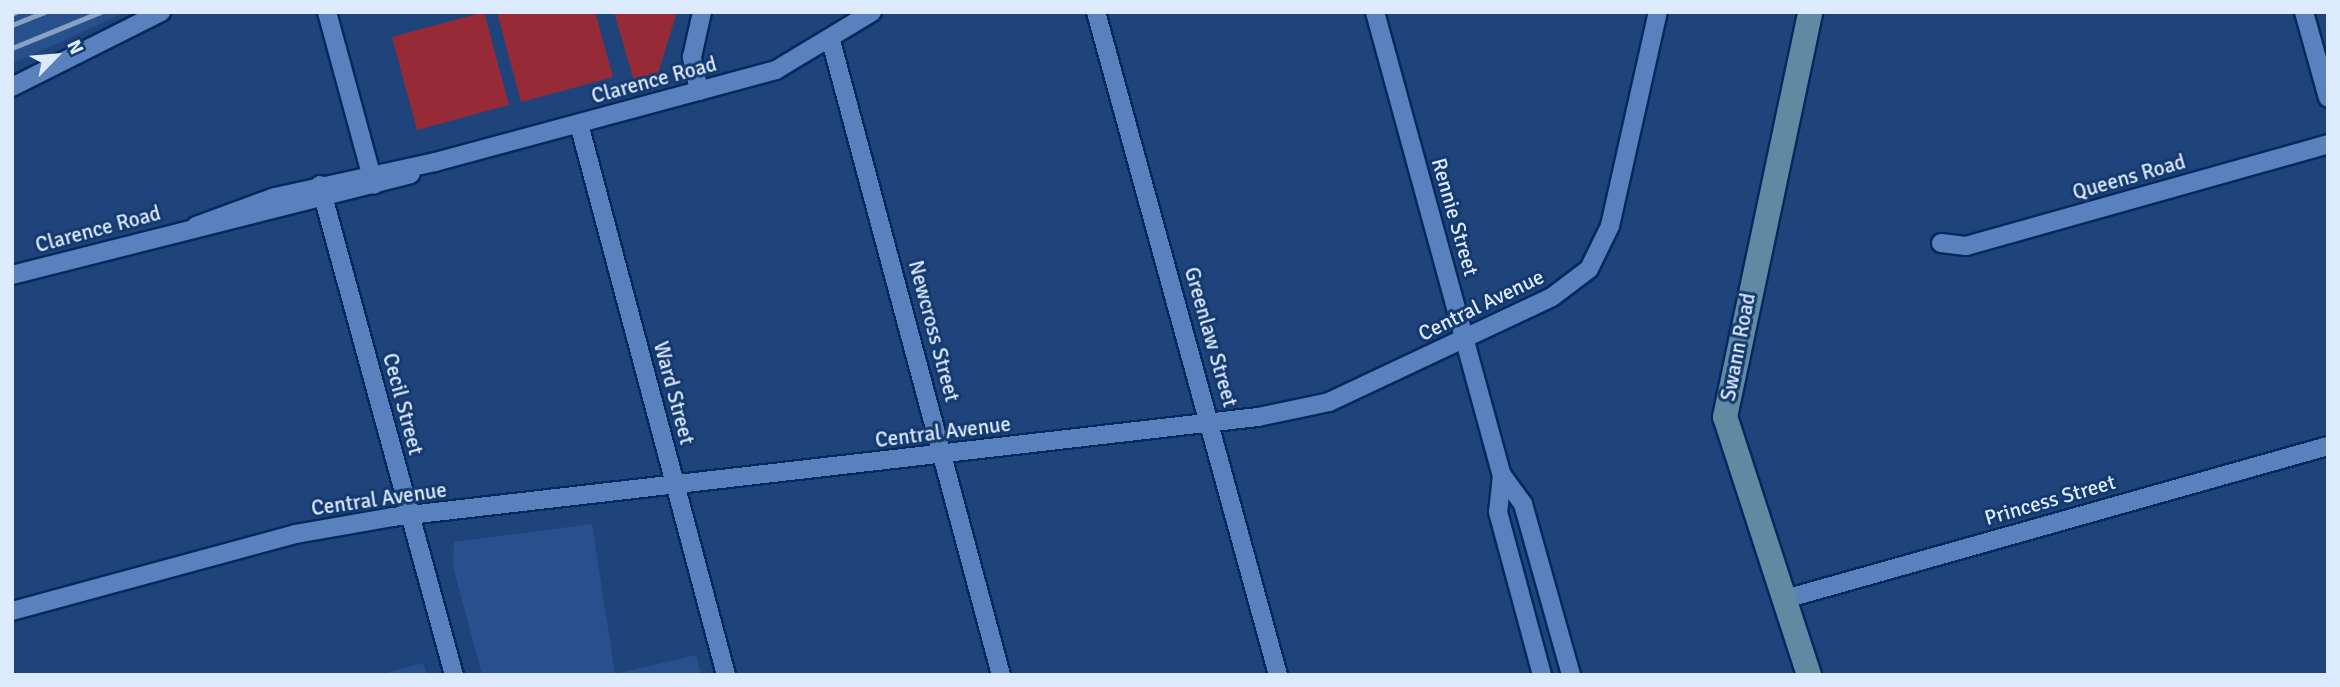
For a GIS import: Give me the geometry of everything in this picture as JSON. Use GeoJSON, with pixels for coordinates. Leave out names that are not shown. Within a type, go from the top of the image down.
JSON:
{"type":"FeatureCollection","features":[{"type":"Feature","properties":{"kind":"main road","name":"Swann Road"},"geometry":{"type":"LineString","coordinates":[[1810,12],[1725,417],[1810,675]]}},
{"type":"Feature","properties":{"kind":"street"},"geometry":{"type":"LineString","coordinates":[[12,87],[161,12]]}},
{"type":"Feature","properties":{"kind":"street"},"geometry":{"type":"LineString","coordinates":[[327,12],[372,179]]}},
{"type":"Feature","properties":{"kind":"street"},"geometry":{"type":"LineString","coordinates":[[699,91],[692,50],[702,12]]}},
{"type":"Feature","properties":{"kind":"street","name":"Clarence Road"},"geometry":{"type":"LineString","coordinates":[[12,275],[782,67],[831,41],[872,12]]}},
{"type":"Feature","properties":{"kind":"street","name":"Greenlaw Street"},"geometry":{"type":"LineString","coordinates":[[1096,12],[1212,421],[1279,675]]}},
{"type":"Feature","properties":{"kind":"street","name":"Rennie Street"},"geometry":{"type":"LineString","coordinates":[[1374,12],[1502,475],[1523,504],[1571,675]]}},
{"type":"Feature","properties":{"kind":"street","name":"Central Avenue"},"geometry":{"type":"LineString","coordinates":[[12,611],[295,534],[410,516],[943,456],[1312,407],[1552,297],[1594,262],[1616,203],[1658,12]]}},
{"type":"Feature","properties":{"kind":"street"},"geometry":{"type":"LineString","coordinates":[[2304,12],[2328,98]]}},
{"type":"Feature","properties":{"kind":"street","name":"Newcross Street"},"geometry":{"type":"LineString","coordinates":[[831,41],[1000,675]]}},
{"type":"Feature","properties":{"kind":"street","name":"Ward Street"},"geometry":{"type":"LineString","coordinates":[[579,124],[726,675]]}},
{"type":"Feature","properties":{"kind":"street","name":"Queens Road"},"geometry":{"type":"LineString","coordinates":[[1941,243],[1966,246],[2328,144]]}},
{"type":"Feature","properties":{"kind":"street","name":"Cecil Street"},"geometry":{"type":"LineString","coordinates":[[322,192],[454,675]]}},
{"type":"Feature","properties":{"kind":"street","name":"Princess Street"},"geometry":{"type":"LineString","coordinates":[[1785,599],[2328,446]]}},
{"type":"Feature","properties":{"kind":"street","name":"Rennie Street"},"geometry":{"type":"LineString","coordinates":[[1502,475],[1498,512],[1542,675]]}},
{"type":"Feature","properties":{"kind":"shaded area"},"geometry":{"type":"Polygon","coordinates":[[[12,12],[126,12],[12,64],[12,12]]]}},
{"type":"Feature","properties":{"kind":"shaded area"},"geometry":{"type":"Polygon","coordinates":[[[484,12],[509,105],[417,130],[392,37],[484,12]]]}},
{"type":"Feature","properties":{"kind":"shaded area"},"geometry":{"type":"Polygon","coordinates":[[[497,12],[595,12],[613,77],[521,102],[497,12]]]}},
{"type":"Feature","properties":{"kind":"shaded area"},"geometry":{"type":"Polygon","coordinates":[[[614,12],[677,12],[658,73],[634,81],[614,12]]]}},
{"type":"Feature","properties":{"kind":"shaded area"},"geometry":{"type":"Polygon","coordinates":[[[592,524],[615,674],[696,655],[701,675],[482,675],[453,566],[454,542],[592,524]]]}},
{"type":"Feature","properties":{"kind":"shaded area"},"geometry":{"type":"Polygon","coordinates":[[[423,663],[427,675],[378,675],[423,663]]]}},
{"type":"Feature","properties":{"kind":"railway"},"geometry":{"type":"LineString","coordinates":[[12,14],[16,12]]}},
{"type":"Feature","properties":{"kind":"railway"},"geometry":{"type":"LineString","coordinates":[[12,25],[45,12]]}},
{"type":"Feature","properties":{"kind":"railway"},"geometry":{"type":"LineString","coordinates":[[12,48],[100,12]]}}]}
